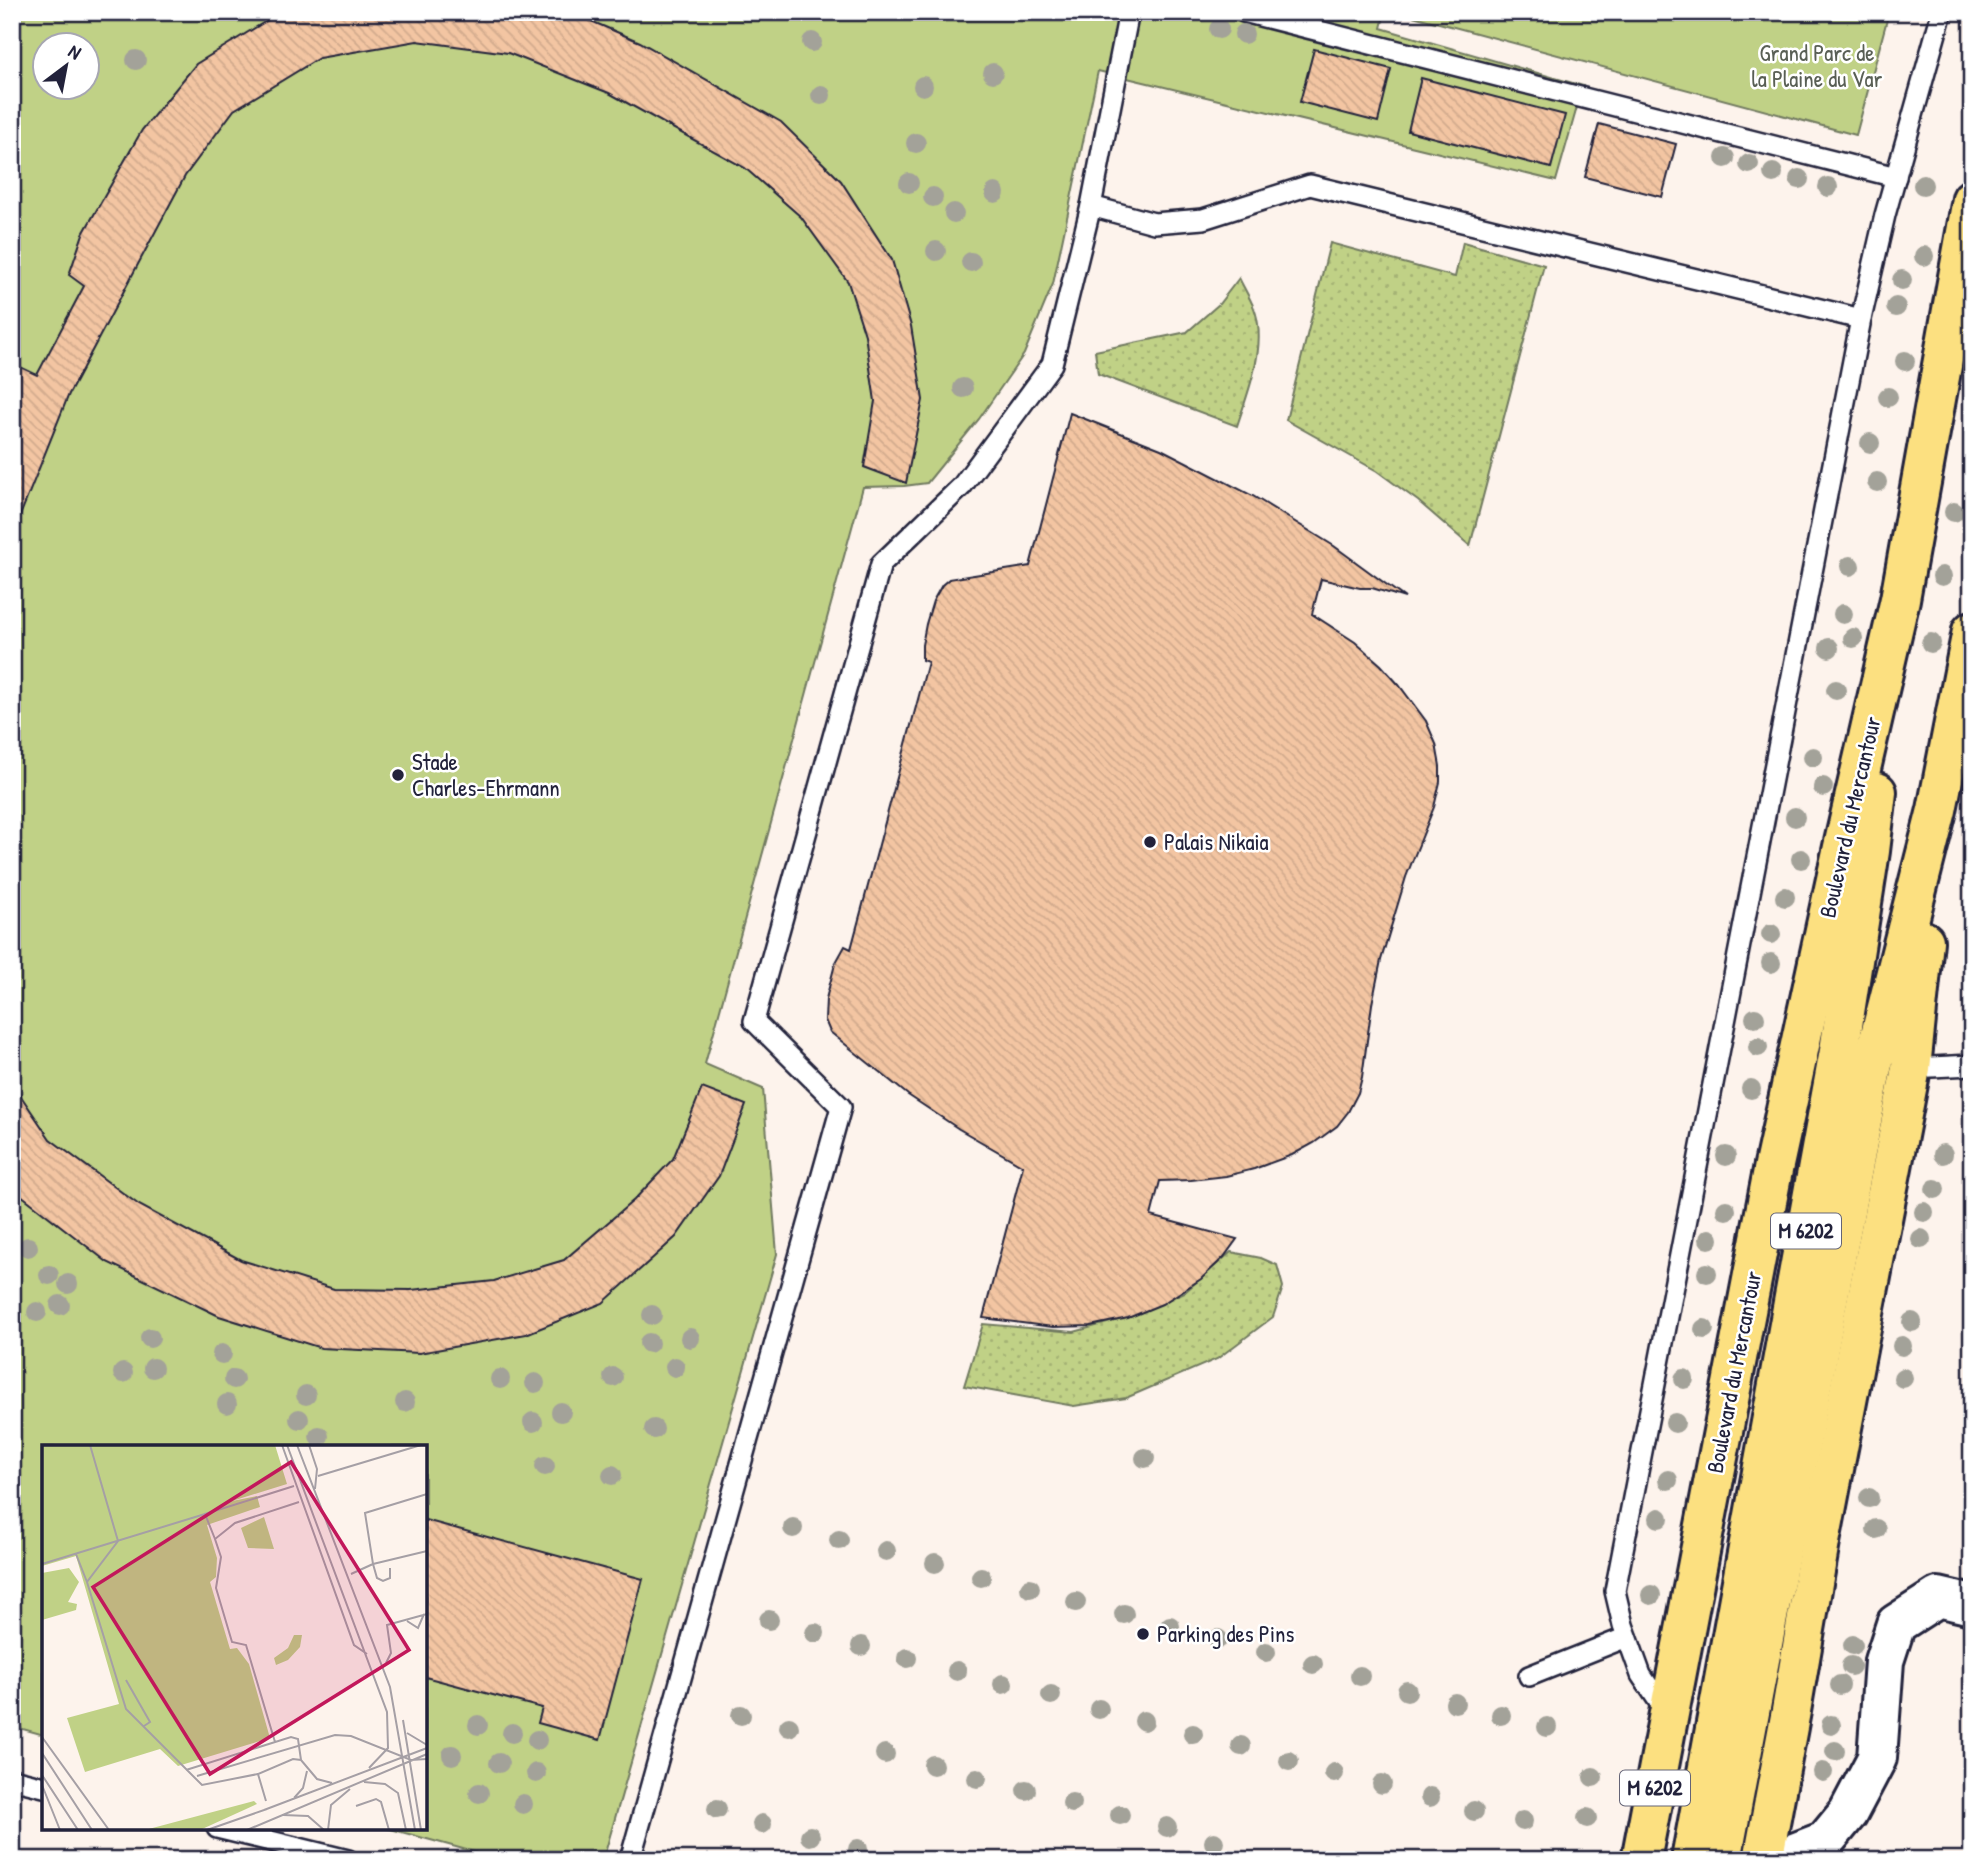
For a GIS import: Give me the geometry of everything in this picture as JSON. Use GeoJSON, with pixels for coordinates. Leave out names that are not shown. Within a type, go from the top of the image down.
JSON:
{"type":"FeatureCollection","features":[{"type":"Feature","properties":{"kind":"main road","name":"Boulevard du Mercantour"},"geometry":{"type":"LineString","coordinates":[[1641,1860],[1774,1165],[1900,599],[1972,199]]}},
{"type":"Feature","properties":{"kind":"main road","name":"Boulevard du Mercantour"},"geometry":{"type":"LineString","coordinates":[[1691,1860],[1839,1051],[1870,851],[1900,599]]}},
{"type":"Feature","properties":{"kind":"main road","name":"M 6202"},"geometry":{"type":"LineString","coordinates":[[1722,1860],[1873,1063],[1937,810],[1972,631]]}},
{"type":"Feature","properties":{"kind":"main road","name":"M 6202"},"geometry":{"type":"LineString","coordinates":[[1763,1860],[1820,1542],[1911,1069],[1937,810]]}},
{"type":"Feature","properties":{"kind":"street"},"geometry":{"type":"LineString","coordinates":[[1776,1860],[1825,1841],[1848,1813],[1877,1758],[1884,1661],[1896,1624],[1938,1597],[1972,1605]]}},
{"type":"Feature","properties":{"kind":"lane"},"geometry":{"type":"LineString","coordinates":[[630,1860],[841,1107],[754,1021],[881,564],[962,486],[1052,364],[1091,206],[1129,12]]}},
{"type":"Feature","properties":{"kind":"lane"},"geometry":{"type":"LineString","coordinates":[[1244,12],[1896,177]]}},
{"type":"Feature","properties":{"kind":"lane"},"geometry":{"type":"LineString","coordinates":[[1670,1717],[1641,1675],[1627,1637],[1615,1591],[1861,319],[1896,177],[1942,12]]}},
{"type":"Feature","properties":{"kind":"lane"},"geometry":{"type":"LineString","coordinates":[[1091,206],[1154,223],[1203,219],[1310,185],[1861,319]]}},
{"type":"Feature","properties":{"kind":"lane"},"geometry":{"type":"LineString","coordinates":[[1911,1069],[1972,1065]]}},
{"type":"Feature","properties":{"kind":"lane"},"geometry":{"type":"LineString","coordinates":[[1528,1676],[1627,1637]]}},
{"type":"Feature","properties":{"kind":"lane"},"geometry":{"type":"LineString","coordinates":[[12,1779],[42,1786]]}},
{"type":"Feature","properties":{"kind":"lane"},"geometry":{"type":"LineString","coordinates":[[225,1830],[348,1860]]}},
{"type":"Feature","properties":{"kind":"green space","name":"Stade Charles-Ehrmann"},"geometry":{"type":"Polygon","coordinates":[[[12,12],[1385,12],[1381,28],[1583,86],[1556,181],[1098,71],[1053,284],[1024,354],[979,419],[927,483],[863,487],[705,1064],[763,1089],[777,1254],[603,1860],[503,1860],[394,1830],[427,1830],[427,1445],[42,1445],[42,1734],[12,1726],[12,12]]]}},
{"type":"Feature","properties":{"kind":"green space","name":"Grand Parc de la Plaine du Var"},"geometry":{"type":"Polygon","coordinates":[[[1398,12],[1889,12],[1856,135],[1398,12]]]}},
{"type":"Feature","properties":{"kind":"green space"},"geometry":{"type":"Polygon","coordinates":[[[1463,242],[1544,265],[1470,546],[1418,501],[1377,471],[1286,420],[1330,243],[1455,277],[1463,242]]]}},
{"type":"Feature","properties":{"kind":"green space"},"geometry":{"type":"Polygon","coordinates":[[[1239,278],[1254,308],[1259,337],[1255,368],[1237,426],[1098,374],[1095,351],[1187,332],[1219,304],[1239,278]]]}},
{"type":"Feature","properties":{"kind":"green space"},"geometry":{"type":"Polygon","coordinates":[[[1231,1252],[1261,1258],[1277,1265],[1283,1287],[1273,1317],[1217,1359],[1126,1398],[1074,1406],[964,1386],[983,1324],[1074,1332],[1129,1317],[1185,1292],[1231,1252]]]}},
{"type":"Feature","properties":{"kind":"building"},"geometry":{"type":"Polygon","coordinates":[[[281,12],[570,12],[640,42],[781,122],[841,181],[892,260],[911,326],[923,400],[906,483],[864,467],[875,401],[865,335],[848,282],[801,217],[745,168],[609,93],[508,53],[417,41],[319,58],[234,110],[185,176],[69,394],[17,523],[12,545],[12,363],[37,375],[84,286],[69,275],[83,234],[142,130],[196,64],[281,12]]]}},
{"type":"Feature","properties":{"kind":"building"},"geometry":{"type":"Polygon","coordinates":[[[1314,49],[1391,69],[1378,122],[1300,102],[1314,49]]]}},
{"type":"Feature","properties":{"kind":"building"},"geometry":{"type":"Polygon","coordinates":[[[1421,78],[1565,115],[1551,168],[1408,131],[1421,78]]]}},
{"type":"Feature","properties":{"kind":"building"},"geometry":{"type":"Polygon","coordinates":[[[1599,124],[1676,144],[1662,197],[1585,177],[1599,124]]]}},
{"type":"Feature","properties":{"kind":"building","name":"Palais Nikaia"},"geometry":{"type":"Polygon","coordinates":[[[1070,413],[1161,449],[1253,496],[1334,546],[1405,598],[1372,588],[1321,579],[1312,614],[1355,642],[1399,685],[1426,721],[1436,744],[1440,782],[1434,807],[1406,877],[1381,960],[1362,1077],[1358,1093],[1348,1112],[1337,1126],[1314,1143],[1292,1155],[1254,1169],[1226,1176],[1160,1181],[1151,1216],[1237,1239],[1224,1257],[1201,1279],[1162,1304],[1128,1318],[1090,1326],[1053,1327],[983,1318],[1023,1166],[959,1129],[908,1095],[830,1032],[825,1020],[826,999],[835,964],[845,946],[851,949],[928,662],[922,660],[922,645],[933,601],[942,585],[949,579],[1030,566],[1070,413]]]}},
{"type":"Feature","properties":{"kind":"building"},"geometry":{"type":"Polygon","coordinates":[[[12,1083],[50,1139],[139,1205],[241,1260],[334,1289],[411,1290],[494,1281],[564,1260],[634,1200],[673,1159],[702,1088],[746,1105],[719,1176],[676,1237],[603,1303],[526,1334],[419,1353],[321,1348],[219,1316],[107,1262],[12,1188],[12,1083]]]}},
{"type":"Feature","properties":{"kind":"building"},"geometry":{"type":"Polygon","coordinates":[[[427,1521],[643,1579],[600,1740],[538,1723],[542,1708],[427,1678],[427,1521]]]}},
{"type":"Feature","properties":{"kind":"place","name":"Stade Charles-Ehrmann"},"geometry":{"type":"Point","coordinates":[398,775]}},
{"type":"Feature","properties":{"kind":"place","name":"Palais Nikaia"},"geometry":{"type":"Point","coordinates":[1150,842]}},
{"type":"Feature","properties":{"kind":"place","name":"Parking des Pins"},"geometry":{"type":"Point","coordinates":[1143,1634]}}]}
